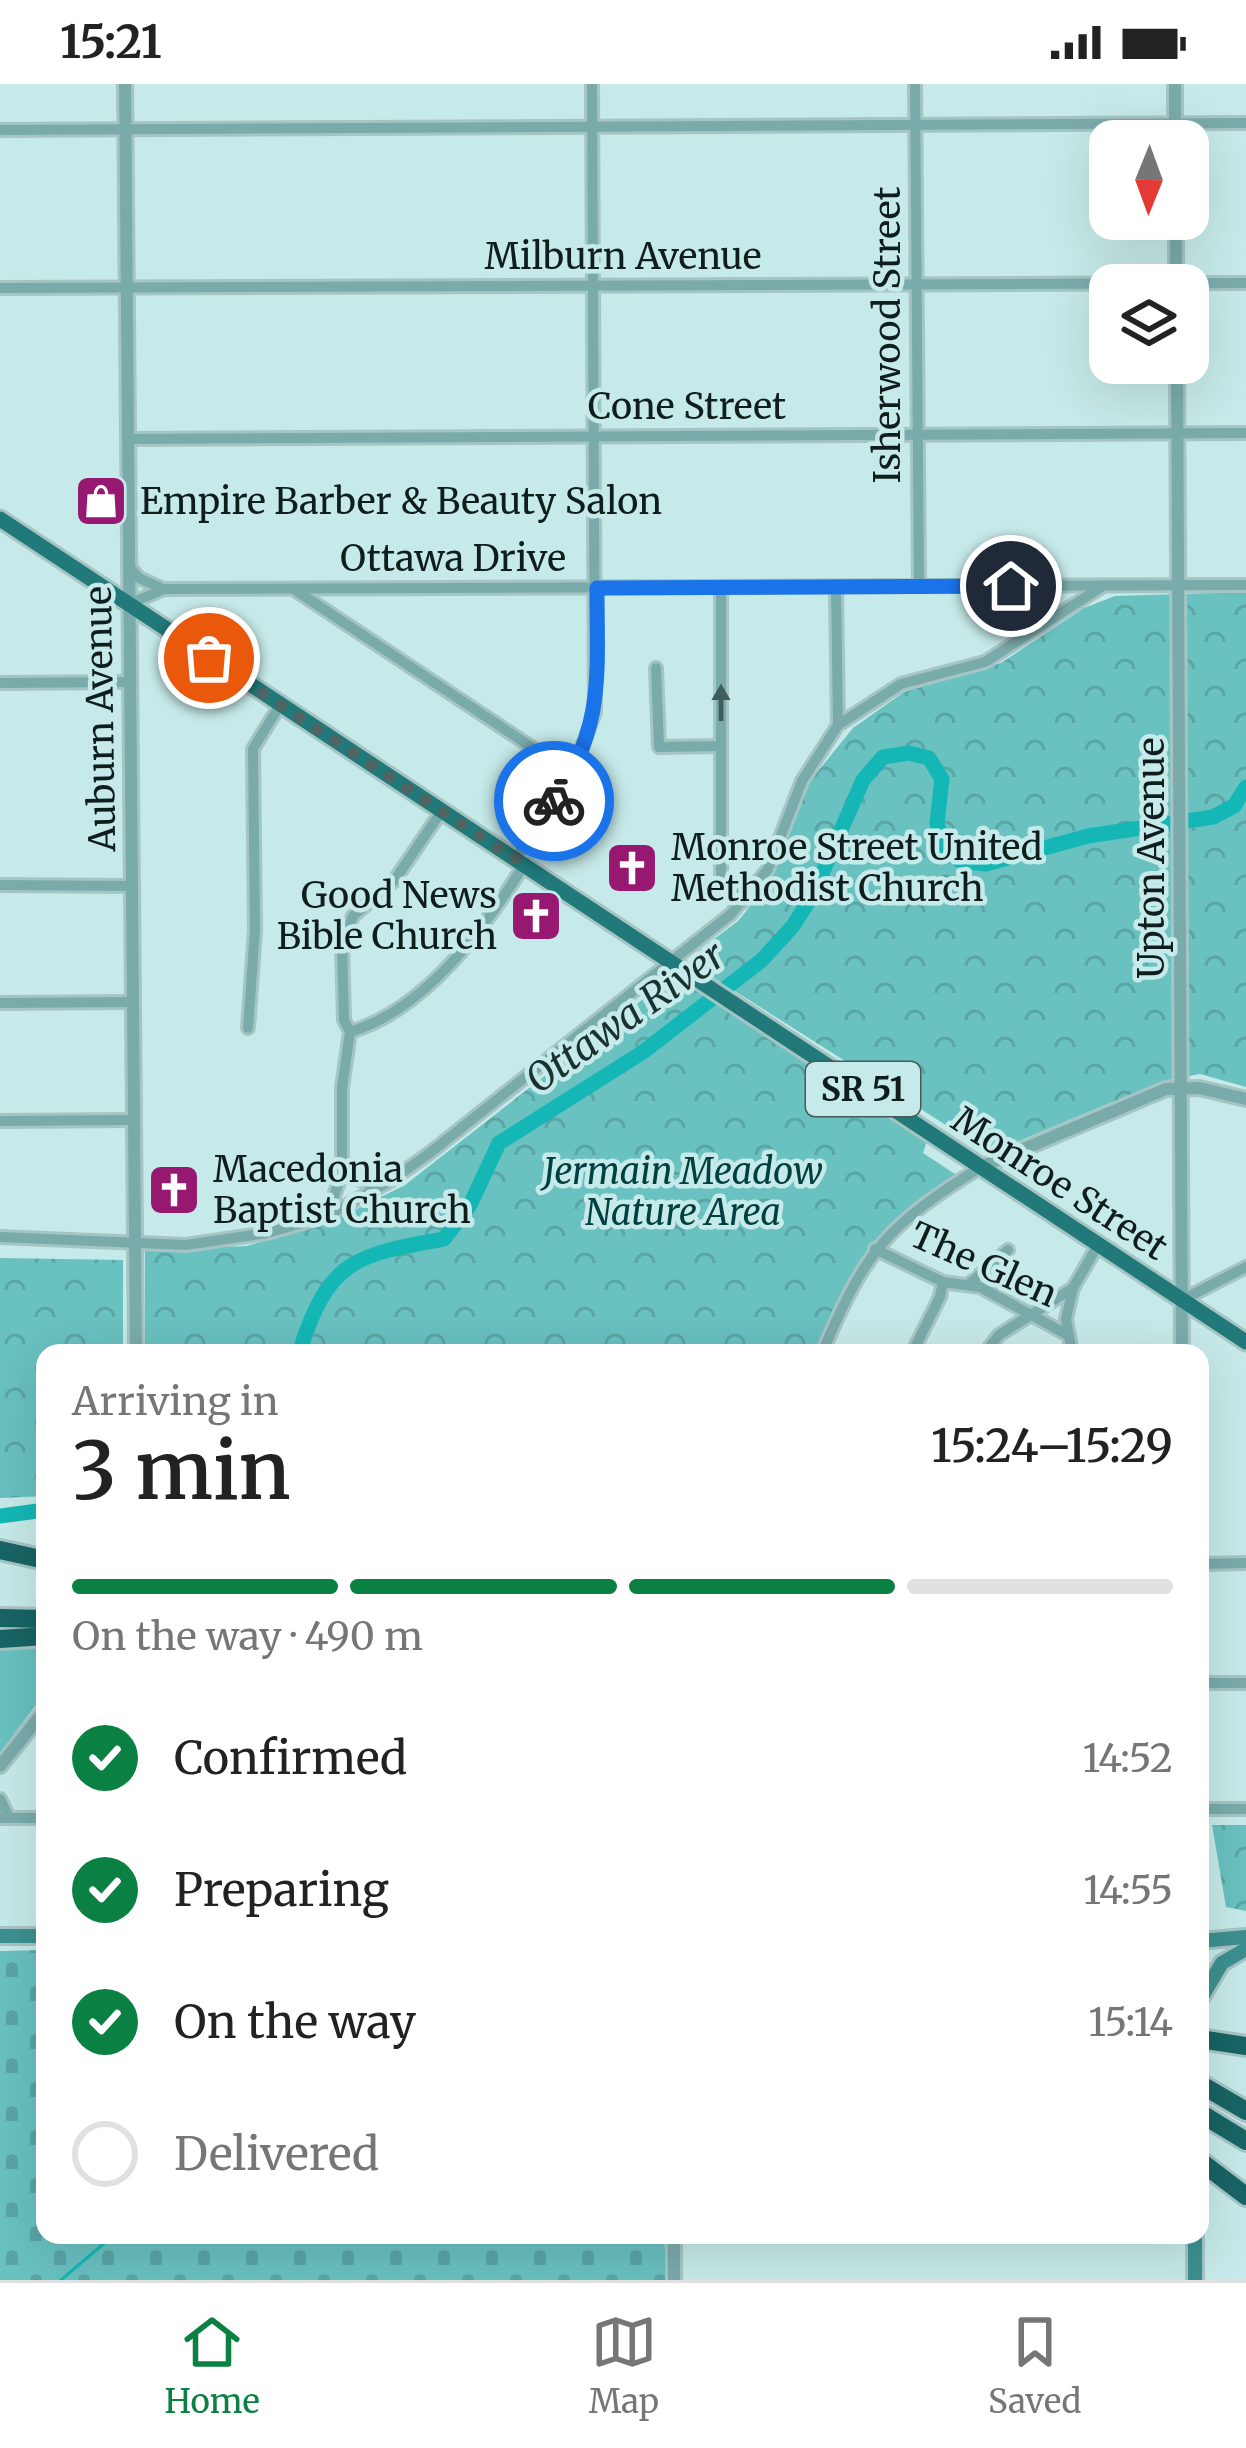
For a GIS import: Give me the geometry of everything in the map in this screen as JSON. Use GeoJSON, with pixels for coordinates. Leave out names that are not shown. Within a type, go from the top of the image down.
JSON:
{"type":"FeatureCollection","features":[{"type":"Feature","properties":{"kind":"highway"},"geometry":{"type":"LineString","coordinates":[[2,1550],[36,1558]]}},
{"type":"Feature","properties":{"kind":"highway"},"geometry":{"type":"LineString","coordinates":[[0,1618],[36,1619]]}},
{"type":"Feature","properties":{"kind":"highway"},"geometry":{"type":"LineString","coordinates":[[0,1639],[36,1637]]}},
{"type":"Feature","properties":{"kind":"highway"},"geometry":{"type":"LineString","coordinates":[[1209,2089],[1246,2111]]}},
{"type":"Feature","properties":{"kind":"highway"},"geometry":{"type":"LineString","coordinates":[[1209,2119],[1246,2140]]}},
{"type":"Feature","properties":{"kind":"highway"},"geometry":{"type":"LineString","coordinates":[[1209,2168],[1246,2196]]}},
{"type":"Feature","properties":{"kind":"main road","name":"Monroe Street"},"geometry":{"type":"LineString","coordinates":[[3,528],[128,604],[1246,1342]]}},
{"type":"Feature","properties":{"kind":"main road"},"geometry":{"type":"LineString","coordinates":[[0,1936],[36,1936]]}},
{"type":"Feature","properties":{"kind":"main road"},"geometry":{"type":"LineString","coordinates":[[1209,1940],[1246,1937]]}},
{"type":"Feature","properties":{"kind":"main road"},"geometry":{"type":"LineString","coordinates":[[1209,1984],[1220,1964],[1246,1949]]}},
{"type":"Feature","properties":{"kind":"main road"},"geometry":{"type":"LineString","coordinates":[[1196,2244],[1196,2280]]}},
{"type":"Feature","properties":{"kind":"street","name":"Auburn Avenue"},"geometry":{"type":"LineString","coordinates":[[125,84],[136,1344]]}},
{"type":"Feature","properties":{"kind":"street"},"geometry":{"type":"LineString","coordinates":[[350,1032],[373,1025],[460,955],[489,920],[572,774],[595,712],[592,84]]}},
{"type":"Feature","properties":{"kind":"street","name":"Isherwood Street"},"geometry":{"type":"LineString","coordinates":[[914,84],[919,586]]}},
{"type":"Feature","properties":{"kind":"street"},"geometry":{"type":"LineString","coordinates":[[1174,84],[1175,120]]}},
{"type":"Feature","properties":{"kind":"street"},"geometry":{"type":"LineString","coordinates":[[1209,124],[1246,123]]}},
{"type":"Feature","properties":{"kind":"street"},"geometry":{"type":"LineString","coordinates":[[0,130],[1089,124]]}},
{"type":"Feature","properties":{"kind":"street","name":"Milburn Avenue"},"geometry":{"type":"LineString","coordinates":[[1209,284],[1246,283]]}},
{"type":"Feature","properties":{"kind":"street","name":"Milburn Avenue"},"geometry":{"type":"LineString","coordinates":[[0,289],[1089,284]]}},
{"type":"Feature","properties":{"kind":"street","name":"Upton Avenue"},"geometry":{"type":"LineString","coordinates":[[1177,384],[1182,1344]]}},
{"type":"Feature","properties":{"kind":"street","name":"Cone Street"},"geometry":{"type":"LineString","coordinates":[[128,439],[1246,433]]}},
{"type":"Feature","properties":{"kind":"street"},"geometry":{"type":"LineString","coordinates":[[128,565],[139,578],[164,589]]}},
{"type":"Feature","properties":{"kind":"street","name":"Ottawa Drive"},"geometry":{"type":"LineString","coordinates":[[128,604],[164,589],[1246,585]]}},
{"type":"Feature","properties":{"kind":"street"},"geometry":{"type":"LineString","coordinates":[[0,1238],[168,1246],[226,1241],[327,1216],[380,1187],[677,966],[743,902],[769,868],[802,781],[838,725],[901,684],[985,662],[1103,586]]}},
{"type":"Feature","properties":{"kind":"street"},"geometry":{"type":"LineString","coordinates":[[721,587],[721,862],[725,884],[743,902]]}},
{"type":"Feature","properties":{"kind":"street"},"geometry":{"type":"LineString","coordinates":[[836,587],[838,725]]}},
{"type":"Feature","properties":{"kind":"street"},"geometry":{"type":"LineString","coordinates":[[292,589],[572,774]]}},
{"type":"Feature","properties":{"kind":"street"},"geometry":{"type":"LineString","coordinates":[[656,668],[659,747],[721,746]]}},
{"type":"Feature","properties":{"kind":"street"},"geometry":{"type":"LineString","coordinates":[[0,682],[130,682]]}},
{"type":"Feature","properties":{"kind":"street"},"geometry":{"type":"LineString","coordinates":[[248,1028],[255,930],[253,758],[280,705]]}},
{"type":"Feature","properties":{"kind":"street"},"geometry":{"type":"LineString","coordinates":[[327,1216],[342,1173],[342,1088],[350,1032],[344,1021],[340,979],[347,926],[394,881],[441,812]]}},
{"type":"Feature","properties":{"kind":"street"},"geometry":{"type":"LineString","coordinates":[[0,886],[133,886]]}},
{"type":"Feature","properties":{"kind":"street"},"geometry":{"type":"LineString","coordinates":[[0,1003],[134,1002]]}},
{"type":"Feature","properties":{"kind":"street"},"geometry":{"type":"LineString","coordinates":[[826,1344],[855,1278],[875,1249],[927,1201],[981,1168],[1145,1094],[1182,1086],[1246,1099]]}},
{"type":"Feature","properties":{"kind":"street"},"geometry":{"type":"LineString","coordinates":[[0,1121],[134,1120]]}},
{"type":"Feature","properties":{"kind":"street"},"geometry":{"type":"LineString","coordinates":[[342,1157],[352,1177],[380,1187]]}},
{"type":"Feature","properties":{"kind":"street"},"geometry":{"type":"LineString","coordinates":[[1070,1344],[1066,1319],[1073,1288],[1098,1245]]}},
{"type":"Feature","properties":{"kind":"street","name":"The Glen"},"geometry":{"type":"LineString","coordinates":[[875,1249],[943,1282],[969,1284],[1005,1300],[1068,1336]]}},
{"type":"Feature","properties":{"kind":"street"},"geometry":{"type":"LineString","coordinates":[[969,1284],[1008,1250]]}},
{"type":"Feature","properties":{"kind":"street"},"geometry":{"type":"LineString","coordinates":[[1182,1300],[1246,1267]]}},
{"type":"Feature","properties":{"kind":"street"},"geometry":{"type":"LineString","coordinates":[[916,1344],[943,1282]]}},
{"type":"Feature","properties":{"kind":"street"},"geometry":{"type":"LineString","coordinates":[[993,1344],[1073,1288]]}},
{"type":"Feature","properties":{"kind":"street"},"geometry":{"type":"LineString","coordinates":[[1209,1564],[1246,1563]]}},
{"type":"Feature","properties":{"kind":"street"},"geometry":{"type":"LineString","coordinates":[[1209,1683],[1246,1683]]}},
{"type":"Feature","properties":{"kind":"street"},"geometry":{"type":"LineString","coordinates":[[0,1766],[36,1721]]}},
{"type":"Feature","properties":{"kind":"street"},"geometry":{"type":"LineString","coordinates":[[0,1799],[5,1818],[36,1818]]}},
{"type":"Feature","properties":{"kind":"street"},"geometry":{"type":"LineString","coordinates":[[1209,1809],[1246,1809]]}},
{"type":"Feature","properties":{"kind":"street"},"geometry":{"type":"LineString","coordinates":[[674,2244],[674,2280]]}},
{"type":"Feature","properties":{"kind":"green space"},"geometry":{"type":"Polygon","coordinates":[[[1246,592],[1246,1087],[1200,1074],[1163,1081],[990,1153],[700,969],[693,955],[738,921],[766,887],[810,781],[853,728],[904,692],[1001,663],[1084,608],[1115,596],[1246,592]]]}},
{"type":"Feature","properties":{"kind":"green space","name":"Jermain Meadow Nature Area"},"geometry":{"type":"Polygon","coordinates":[[[674,975],[927,1141],[923,1153],[967,1182],[916,1218],[881,1254],[866,1274],[832,1344],[145,1344],[145,1250],[246,1246],[331,1222],[405,1185],[674,975]]]}},
{"type":"Feature","properties":{"kind":"green space"},"geometry":{"type":"Polygon","coordinates":[[[0,1258],[123,1260],[123,1344],[36,1344],[36,1496],[0,1498],[0,1258]]]}},
{"type":"Feature","properties":{"kind":"green space"},"geometry":{"type":"Polygon","coordinates":[[[36,1647],[36,1705],[0,1753],[0,1649],[36,1647]]]}},
{"type":"Feature","properties":{"kind":"green space"},"geometry":{"type":"Polygon","coordinates":[[[1212,1825],[1246,1825],[1246,1911],[1226,1907],[1212,1825]]]}},
{"type":"Feature","properties":{"kind":"green space"},"geometry":{"type":"Polygon","coordinates":[[[36,1950],[36,2244],[665,2244],[667,2280],[0,2280],[0,1951],[36,1950]]]}},
{"type":"Feature","properties":{"kind":"waterway","name":"Ottawa River"},"geometry":{"type":"LineString","coordinates":[[302,1344],[321,1299],[348,1268],[387,1251],[444,1239],[470,1205],[499,1143],[643,1052],[762,960],[793,926],[813,894],[863,780],[883,757],[909,753],[929,758],[942,779],[937,824],[944,848],[960,861],[986,864],[1088,836],[1213,817],[1234,806],[1246,787]]}},
{"type":"Feature","properties":{"kind":"waterway","name":"Ottawa River"},"geometry":{"type":"LineString","coordinates":[[0,1516],[36,1511]]}},
{"type":"Feature","properties":{"kind":"waterway"},"geometry":{"type":"LineString","coordinates":[[61,2280],[103,2244]]}},
{"type":"Feature","properties":{"kind":"way so far"},"geometry":{"type":"LineString","coordinates":[[209,658],[515,859],[554,801]]}},
{"type":"Feature","properties":{"kind":"place","name":"Empire Barber & Beauty Salon"},"geometry":{"type":"Point","coordinates":[101,501]}},
{"type":"Feature","properties":{"kind":"place","name":"Monroe Street United Methodist Church"},"geometry":{"type":"Point","coordinates":[632,868]}},
{"type":"Feature","properties":{"kind":"place","name":"Good News Bible Church"},"geometry":{"type":"Point","coordinates":[536,916]}},
{"type":"Feature","properties":{"kind":"place","name":"Macedonia Baptist Church"},"geometry":{"type":"Point","coordinates":[174,1190]}},
{"type":"Feature","properties":{"kind":"route"},"geometry":{"type":"LineString","coordinates":[[554,801],[583,753],[595,712],[597,588],[1011,586]]}}]}
